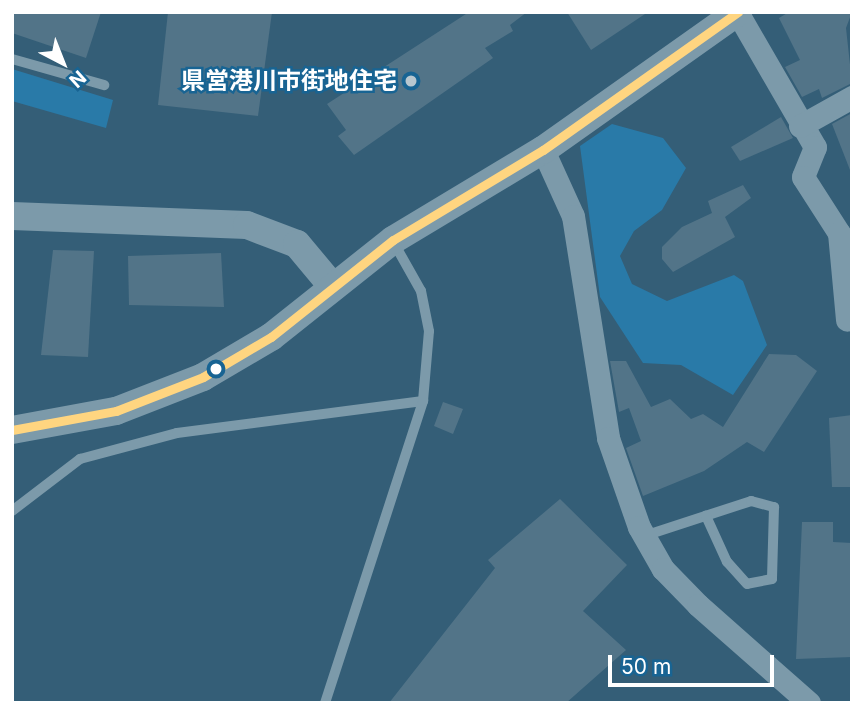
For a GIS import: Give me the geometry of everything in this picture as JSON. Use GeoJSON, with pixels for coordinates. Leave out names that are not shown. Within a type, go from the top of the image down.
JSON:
{"type":"FeatureCollection","features":[{"type":"Feature","properties":{"kind":"street"},"geometry":{"type":"LineString","coordinates":[[12,430],[116,411],[203,377],[271,337],[393,240],[543,150],[738,12],[800,126],[815,147],[803,177],[839,233],[846,320]]}},
{"type":"Feature","properties":{"kind":"street"},"geometry":{"type":"LineString","coordinates":[[800,126],[852,97]]}},
{"type":"Feature","properties":{"kind":"street"},"geometry":{"type":"LineString","coordinates":[[543,150],[573,216],[608,438],[644,536],[663,569],[698,605],[809,703]]}},
{"type":"Feature","properties":{"kind":"street"},"geometry":{"type":"LineString","coordinates":[[12,216],[247,225],[297,244],[333,287]]}},
{"type":"Feature","properties":{"kind":"lane"},"geometry":{"type":"LineString","coordinates":[[12,58],[104,85]]}},
{"type":"Feature","properties":{"kind":"lane"},"geometry":{"type":"LineString","coordinates":[[325,703],[423,401],[429,331],[421,291],[393,240]]}},
{"type":"Feature","properties":{"kind":"lane"},"geometry":{"type":"LineString","coordinates":[[12,510],[80,459],[177,433],[423,401]]}},
{"type":"Feature","properties":{"kind":"lane"},"geometry":{"type":"LineString","coordinates":[[644,536],[751,501],[774,507],[772,579],[747,584],[727,562],[706,516]]}},
{"type":"Feature","properties":{"kind":"shaded area"},"geometry":{"type":"Polygon","coordinates":[[[12,69],[113,100],[106,128],[12,101],[12,69]]]}},
{"type":"Feature","properties":{"kind":"shaded area"},"geometry":{"type":"Polygon","coordinates":[[[612,124],[663,138],[686,168],[662,210],[634,231],[620,256],[632,284],[667,301],[734,275],[743,281],[767,345],[733,395],[681,365],[643,363],[600,297],[580,146],[612,124]]]}},
{"type":"Feature","properties":{"kind":"building"},"geometry":{"type":"Polygon","coordinates":[[[12,12],[101,12],[86,58],[12,33],[12,12]]]}},
{"type":"Feature","properties":{"kind":"building"},"geometry":{"type":"Polygon","coordinates":[[[168,12],[272,12],[258,116],[158,105],[168,12]]]}},
{"type":"Feature","properties":{"kind":"building","name":"県営港川市街地住宅"},"geometry":{"type":"Polygon","coordinates":[[[469,12],[527,12],[510,25],[513,31],[485,48],[493,58],[354,155],[338,136],[346,130],[327,104],[469,12]]]}},
{"type":"Feature","properties":{"kind":"building"},"geometry":{"type":"Polygon","coordinates":[[[567,12],[648,12],[591,50],[567,12]]]}},
{"type":"Feature","properties":{"kind":"building"},"geometry":{"type":"Polygon","coordinates":[[[789,12],[852,12],[846,28],[852,83],[822,98],[819,89],[802,97],[785,67],[800,60],[779,18],[789,12]]]}},
{"type":"Feature","properties":{"kind":"building"},"geometry":{"type":"Polygon","coordinates":[[[852,113],[852,170],[850,170],[832,124],[852,113]]]}},
{"type":"Feature","properties":{"kind":"building"},"geometry":{"type":"Polygon","coordinates":[[[781,117],[793,138],[740,161],[731,147],[781,117]]]}},
{"type":"Feature","properties":{"kind":"building"},"geometry":{"type":"Polygon","coordinates":[[[743,185],[751,198],[725,217],[735,237],[673,272],[662,259],[662,247],[682,227],[712,213],[708,201],[743,185]]]}},
{"type":"Feature","properties":{"kind":"building"},"geometry":{"type":"Polygon","coordinates":[[[53,250],[94,251],[88,357],[41,355],[53,250]]]}},
{"type":"Feature","properties":{"kind":"building"},"geometry":{"type":"Polygon","coordinates":[[[221,253],[224,307],[129,305],[128,256],[221,253]]]}},
{"type":"Feature","properties":{"kind":"building"},"geometry":{"type":"Polygon","coordinates":[[[769,354],[796,355],[817,371],[764,452],[747,442],[704,471],[643,496],[626,448],[641,441],[629,408],[619,412],[610,361],[626,361],[651,407],[670,399],[691,419],[703,414],[723,427],[769,354]]]}},
{"type":"Feature","properties":{"kind":"building"},"geometry":{"type":"Polygon","coordinates":[[[443,402],[463,409],[453,434],[434,426],[443,402]]]}},
{"type":"Feature","properties":{"kind":"building"},"geometry":{"type":"Polygon","coordinates":[[[852,415],[852,487],[832,487],[829,418],[852,415]]]}},
{"type":"Feature","properties":{"kind":"building"},"geometry":{"type":"Polygon","coordinates":[[[560,499],[627,565],[583,611],[626,650],[566,703],[389,703],[495,568],[488,560],[560,499]]]}},
{"type":"Feature","properties":{"kind":"building"},"geometry":{"type":"Polygon","coordinates":[[[802,522],[833,522],[833,542],[852,543],[852,657],[796,659],[802,522]]]}},
{"type":"Feature","properties":{"kind":"transit line"},"geometry":{"type":"LineString","coordinates":[[12,430],[116,411],[203,377],[271,337],[393,240],[543,150],[738,12]]}},
{"type":"Feature","properties":{"kind":"place","name":"県営港川市街地住宅"},"geometry":{"type":"Point","coordinates":[411,81]}}]}
